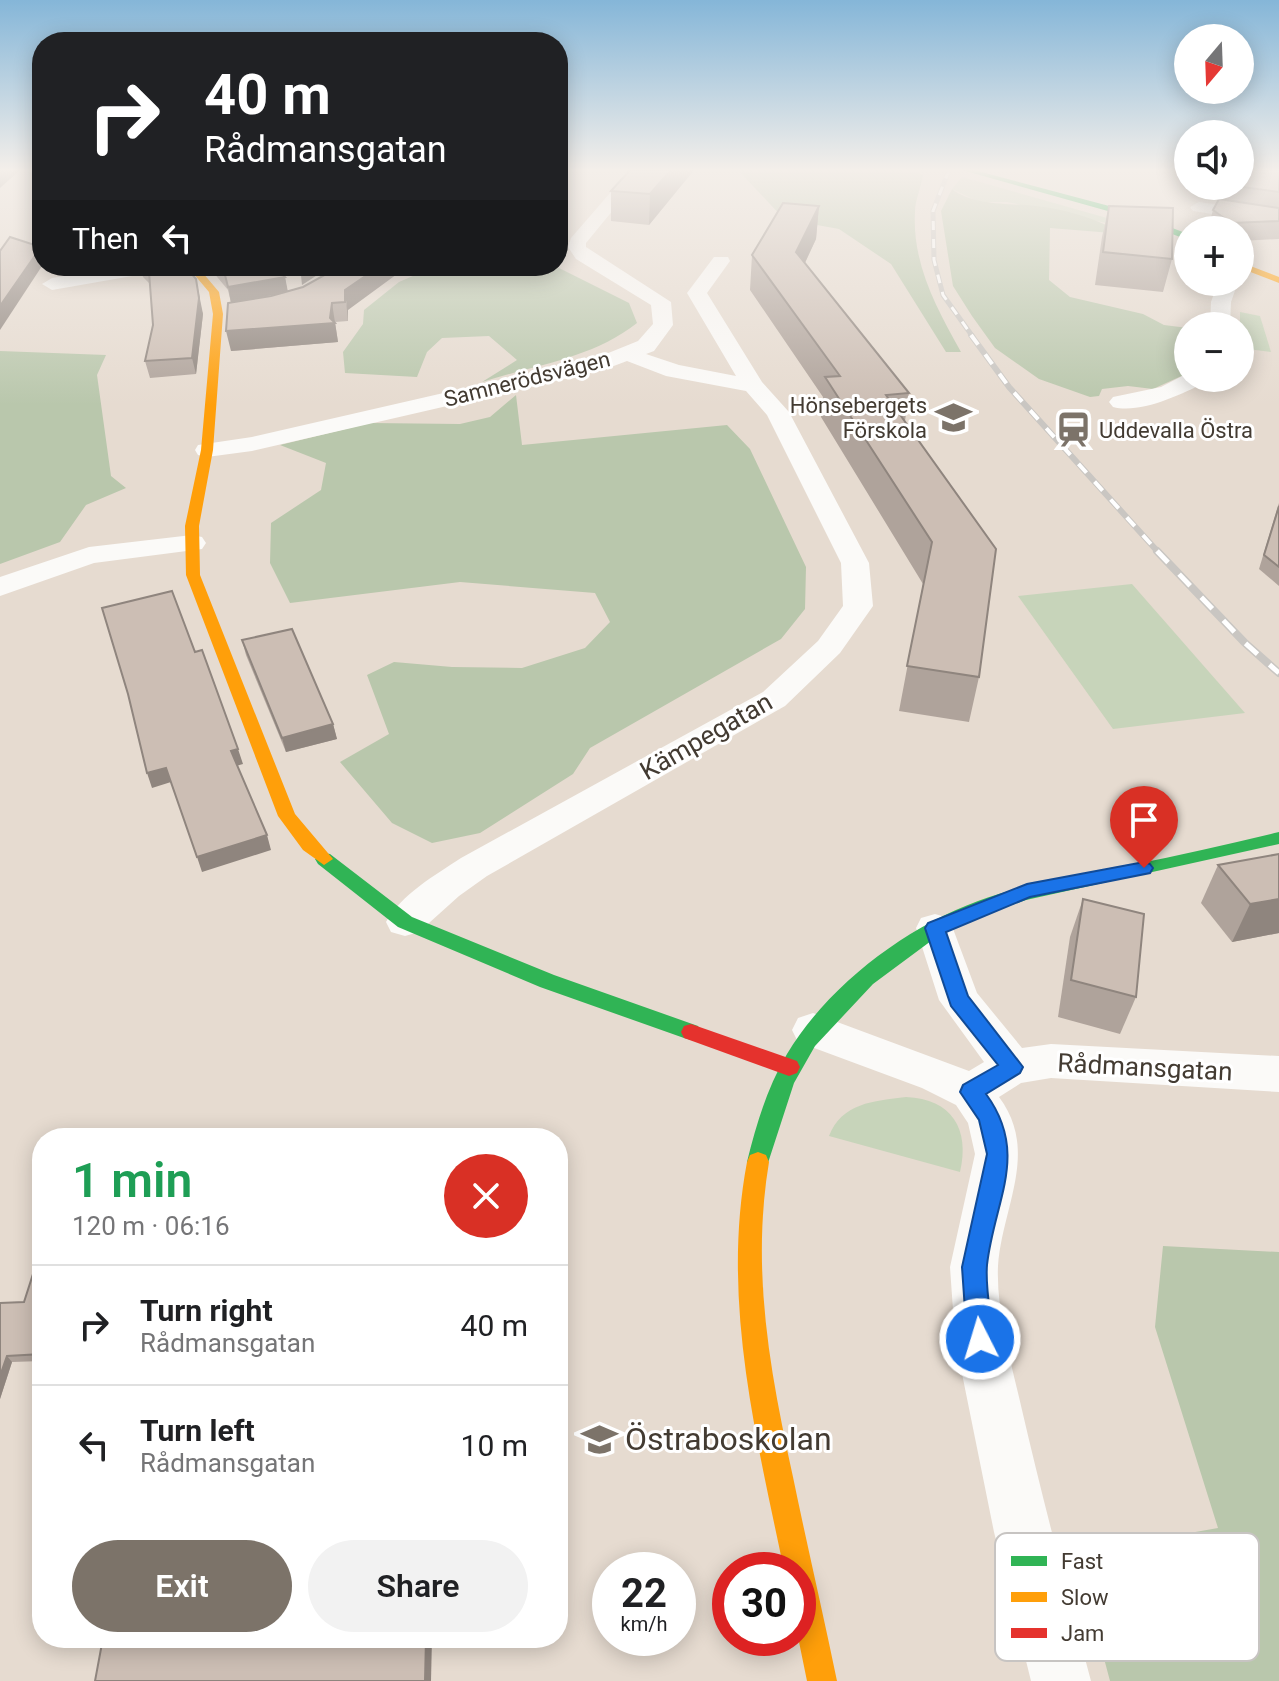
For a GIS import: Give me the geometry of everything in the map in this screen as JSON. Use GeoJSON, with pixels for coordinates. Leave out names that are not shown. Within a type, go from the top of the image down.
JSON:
{"type":"FeatureCollection","features":[{"type":"Feature","properties":{"kind":"street","name":"Samnerödsvägen"},"geometry":{"type":"LineString","coordinates":[[207,450],[268,441],[603,363],[646,346],[663,325],[661,302],[583,255],[578,248]]}},
{"type":"Feature","properties":{"kind":"street","name":"Kämpegatan"},"geometry":{"type":"LineString","coordinates":[[405,922],[446,886],[474,867],[774,699],[829,647],[858,606],[855,563],[777,412],[753,386],[697,293],[721,261]]}},
{"type":"Feature","properties":{"kind":"street"},"geometry":{"type":"LineString","coordinates":[[1254,272],[1279,280]]}},
{"type":"Feature","properties":{"kind":"street"},"geometry":{"type":"LineString","coordinates":[[52,284],[98,276]]}},
{"type":"Feature","properties":{"kind":"street"},"geometry":{"type":"LineString","coordinates":[[200,276],[226,314],[192,543],[193,575],[287,816],[309,846],[339,873],[405,922],[547,981],[801,1048],[937,1075],[992,1080]]}},
{"type":"Feature","properties":{"kind":"street"},"geometry":{"type":"LineString","coordinates":[[627,354],[674,371],[753,386]]}},
{"type":"Feature","properties":{"kind":"street"},"geometry":{"type":"LineString","coordinates":[[1121,402],[1174,390]]}},
{"type":"Feature","properties":{"kind":"street"},"geometry":{"type":"LineString","coordinates":[[0,587],[89,555],[192,543]]}},
{"type":"Feature","properties":{"kind":"street"},"geometry":{"type":"LineString","coordinates":[[822,1681],[767,1423],[753,1332],[748,1248],[754,1186],[768,1123],[801,1048],[900,950],[935,928],[1027,891],[1202,857],[1279,838]]}},
{"type":"Feature","properties":{"kind":"street"},"geometry":{"type":"LineString","coordinates":[[935,928],[959,1000],[992,1080],[989,1117],[998,1154],[974,1267],[980,1339],[1022,1533]]}},
{"type":"Feature","properties":{"kind":"street","name":"Rådmansgatan"},"geometry":{"type":"LineString","coordinates":[[992,1080],[1051,1061],[1279,1074]]}},
{"type":"Feature","properties":{"kind":"street"},"geometry":{"type":"LineString","coordinates":[[1056,1661],[1061,1681]]}},
{"type":"Feature","properties":{"kind":"green space"},"geometry":{"type":"Polygon","coordinates":[[[868,248],[918,248],[935,303],[961,352],[946,352],[891,264],[868,248]]]}},
{"type":"Feature","properties":{"kind":"green space"},"geometry":{"type":"Polygon","coordinates":[[[947,248],[1050,248],[1049,280],[1070,297],[1143,314],[1164,325],[1174,326],[1174,379],[1153,389],[1128,386],[1102,389],[1099,396],[1090,397],[1039,379],[995,348],[953,286],[947,248]]]}},
{"type":"Feature","properties":{"kind":"green space"},"geometry":{"type":"Polygon","coordinates":[[[568,272],[629,303],[637,323],[583,353],[482,382],[517,360],[489,336],[442,338],[427,352],[417,377],[345,373],[343,352],[363,324],[364,310],[399,282],[413,276],[568,276],[568,272]]]}},
{"type":"Feature","properties":{"kind":"green space"},"geometry":{"type":"Polygon","coordinates":[[[1254,315],[1260,316],[1271,352],[1254,350],[1254,315]]]}},
{"type":"Feature","properties":{"kind":"green space"},"geometry":{"type":"Polygon","coordinates":[[[0,351],[106,355],[97,375],[111,476],[126,488],[86,505],[60,542],[0,564],[0,351]]]}},
{"type":"Feature","properties":{"kind":"green space"},"geometry":{"type":"Polygon","coordinates":[[[516,395],[522,445],[727,425],[750,449],[806,567],[805,609],[781,639],[590,748],[573,774],[480,833],[432,843],[392,823],[340,762],[389,734],[367,675],[394,662],[522,668],[585,648],[610,622],[595,593],[460,582],[290,603],[270,563],[271,523],[321,490],[326,463],[280,445],[370,423],[460,424],[490,417],[516,395]]]}},
{"type":"Feature","properties":{"kind":"green space"},"geometry":{"type":"Polygon","coordinates":[[[1132,584],[1245,713],[1113,729],[1018,596],[1132,584]]]}},
{"type":"Feature","properties":{"kind":"green space"},"geometry":{"type":"Polygon","coordinates":[[[906,1097],[935,1104],[954,1119],[962,1142],[960,1172],[829,1136],[850,1110],[871,1102],[906,1097]]]}},
{"type":"Feature","properties":{"kind":"green space"},"geometry":{"type":"Polygon","coordinates":[[[1163,1246],[1279,1252],[1279,1681],[1110,1681],[1105,1661],[1259,1661],[1259,1533],[1190,1533],[1218,1528],[1155,1327],[1163,1246]]]}},
{"type":"Feature","properties":{"kind":"building"},"geometry":{"type":"Polygon","coordinates":[[[2,248],[32,248],[32,260],[0,306],[2,248]]]}},
{"type":"Feature","properties":{"kind":"building"},"geometry":{"type":"Polygon","coordinates":[[[756,248],[798,248],[796,252],[909,393],[886,395],[996,549],[979,677],[907,666],[932,542],[825,377],[840,376],[752,255],[756,248]]]}},
{"type":"Feature","properties":{"kind":"building"},"geometry":{"type":"Polygon","coordinates":[[[1103,248],[1172,248],[1172,259],[1103,252],[1103,248]]]}},
{"type":"Feature","properties":{"kind":"building"},"geometry":{"type":"Polygon","coordinates":[[[149,276],[193,276],[199,298],[192,358],[145,361],[153,325],[149,276]]]}},
{"type":"Feature","properties":{"kind":"building"},"geometry":{"type":"Polygon","coordinates":[[[225,276],[285,277],[228,287],[225,276]]]}},
{"type":"Feature","properties":{"kind":"building"},"geometry":{"type":"Polygon","coordinates":[[[323,276],[365,276],[345,290],[345,302],[332,303],[330,318],[335,323],[226,331],[228,303],[303,287],[323,276]]]}},
{"type":"Feature","properties":{"kind":"building"},"geometry":{"type":"Polygon","coordinates":[[[1279,506],[1279,567],[1264,555],[1279,506]]]}},
{"type":"Feature","properties":{"kind":"building"},"geometry":{"type":"Polygon","coordinates":[[[172,591],[195,652],[202,650],[238,749],[231,751],[267,835],[197,857],[166,768],[147,773],[128,694],[102,608],[172,591]]]}},
{"type":"Feature","properties":{"kind":"building"},"geometry":{"type":"Polygon","coordinates":[[[292,629],[333,724],[282,738],[242,640],[292,629]]]}},
{"type":"Feature","properties":{"kind":"building"},"geometry":{"type":"Polygon","coordinates":[[[1279,854],[1279,899],[1250,904],[1218,865],[1279,854]]]}},
{"type":"Feature","properties":{"kind":"building"},"geometry":{"type":"Polygon","coordinates":[[[1083,899],[1144,914],[1136,997],[1071,980],[1083,899]]]}},
{"type":"Feature","properties":{"kind":"building"},"geometry":{"type":"Polygon","coordinates":[[[32,1277],[32,1355],[7,1356],[0,1376],[0,1303],[24,1302],[32,1277]]]}},
{"type":"Feature","properties":{"kind":"building"},"geometry":{"type":"Polygon","coordinates":[[[101,1648],[426,1648],[425,1681],[95,1681],[101,1648]]]}},
{"type":"Feature","properties":{"kind":"railway"},"geometry":{"type":"LineString","coordinates":[[934,248],[943,295],[973,337]]}},
{"type":"Feature","properties":{"kind":"railway"},"geometry":{"type":"LineString","coordinates":[[971,335],[1009,387],[1159,553]]}},
{"type":"Feature","properties":{"kind":"railway"},"geometry":{"type":"LineString","coordinates":[[1157,551],[1245,643],[1279,673]]}},
{"type":"Feature","properties":{"kind":"traffic: fast"},"geometry":{"type":"LineString","coordinates":[[758,1162],[783,1082],[808,1040],[866,979],[924,936],[983,906],[1026,893],[1279,838]]}},
{"type":"Feature","properties":{"kind":"traffic: fast"},"geometry":{"type":"LineString","coordinates":[[324,859],[405,922],[547,981],[691,1032]]}},
{"type":"Feature","properties":{"kind":"traffic: slow"},"geometry":{"type":"LineString","coordinates":[[1254,270],[1279,280]]}},
{"type":"Feature","properties":{"kind":"traffic: slow"},"geometry":{"type":"LineString","coordinates":[[200,276],[214,292],[218,314],[207,450],[192,526],[193,575],[287,816],[309,846],[324,859]]}},
{"type":"Feature","properties":{"kind":"traffic: slow"},"geometry":{"type":"LineString","coordinates":[[758,1162],[748,1240],[752,1320],[771,1439],[822,1681]]}},
{"type":"Feature","properties":{"kind":"traffic: jam"},"geometry":{"type":"LineString","coordinates":[[691,1032],[789,1067]]}},
{"type":"Feature","properties":{"kind":"place","name":"Hönsebergets Förskola"},"geometry":{"type":"Point","coordinates":[953,418]}},
{"type":"Feature","properties":{"kind":"place","name":"Uddevalla Östra"},"geometry":{"type":"Point","coordinates":[1073,430]}},
{"type":"Feature","properties":{"kind":"place","name":"Östraboskolan"},"geometry":{"type":"Point","coordinates":[599,1439]}},
{"type":"Feature","properties":{"kind":"route"},"geometry":{"type":"LineString","coordinates":[[980,1339],[974,1267],[998,1154],[989,1117],[971,1092],[1012,1067],[959,1000],[951,985],[935,928],[1027,891],[1144,868]]}}]}
